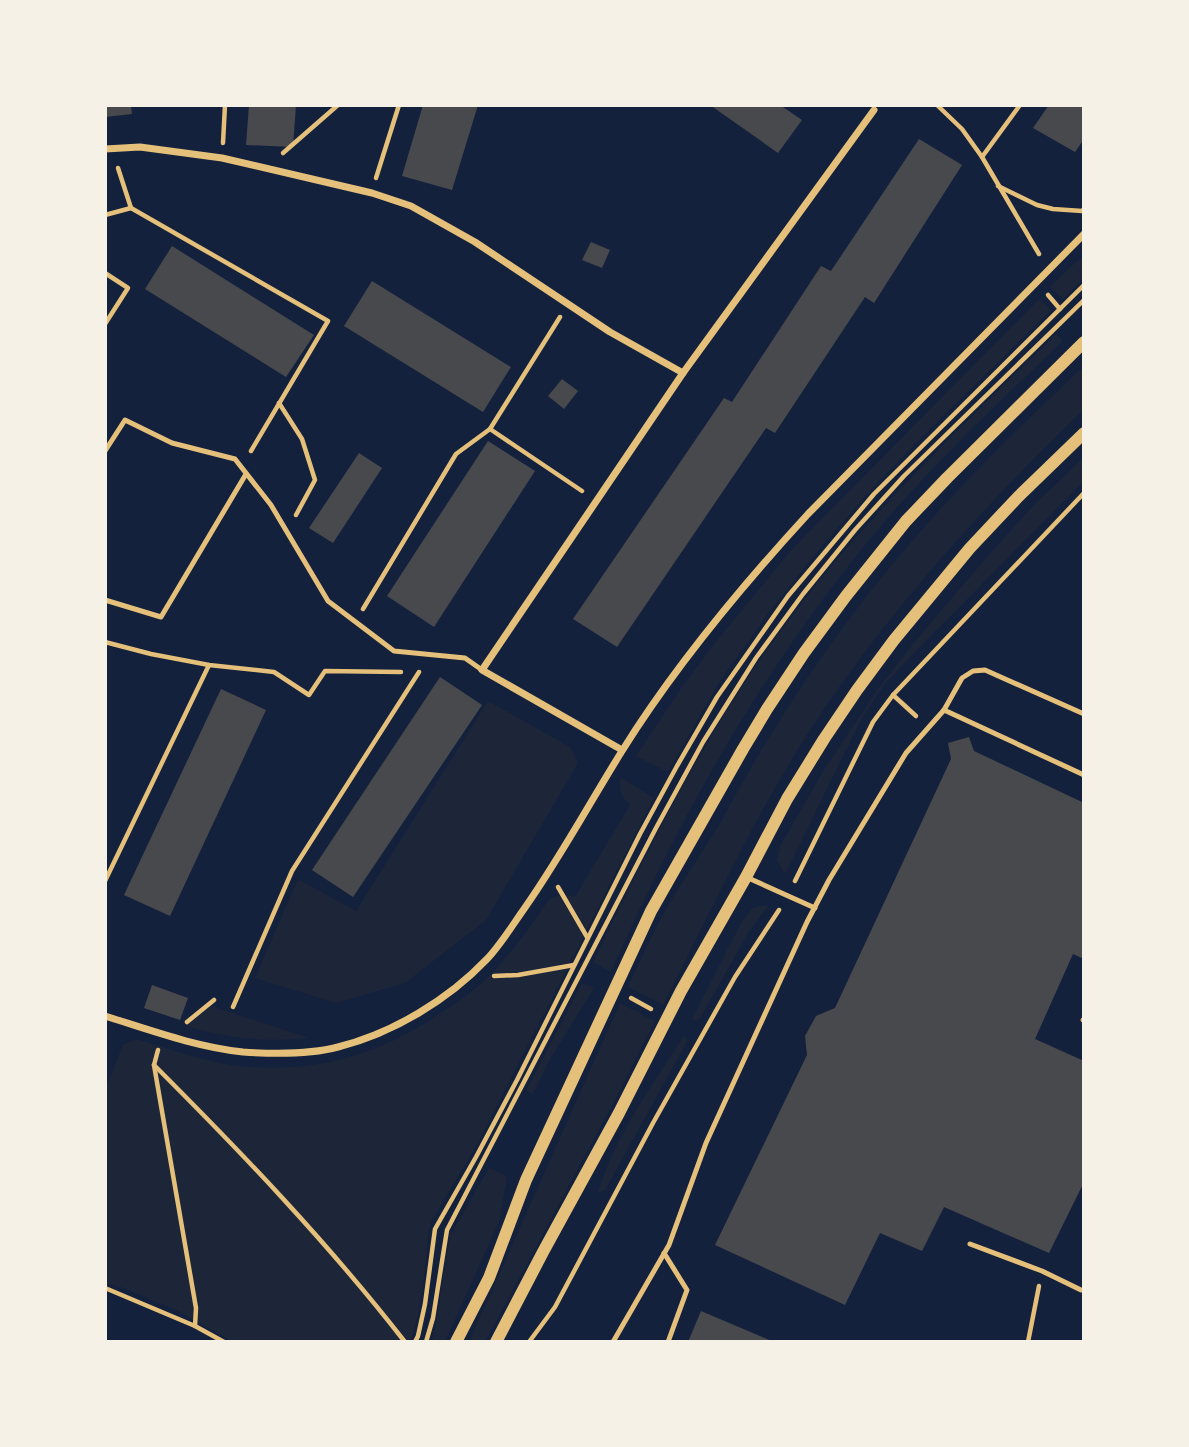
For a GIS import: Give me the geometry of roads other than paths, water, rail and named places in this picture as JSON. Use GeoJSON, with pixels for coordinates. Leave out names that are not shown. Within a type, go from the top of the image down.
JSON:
{"type":"FeatureCollection","features":[{"type":"Feature","properties":{"kind":"street"},"geometry":{"type":"LineString","coordinates":[[622,750],[482,670],[683,373],[874,110]]}},
{"type":"Feature","properties":{"kind":"street"},"geometry":{"type":"LineString","coordinates":[[105,149],[140,147],[222,158],[372,193],[411,206],[475,242],[610,332],[683,373]]}},
{"type":"Feature","properties":{"kind":"street"},"geometry":{"type":"LineString","coordinates":[[105,1016],[220,1048],[244,1052],[309,1052],[336,1048],[397,1024],[462,982],[501,943],[549,873],[622,750],[672,678],[765,560],[1084,234]]}},
{"type":"Feature","properties":{"kind":"street"},"geometry":{"type":"LineString","coordinates":[[456,1342],[489,1278],[526,1180],[651,911],[767,709],[811,644],[906,522],[1084,342]]}},
{"type":"Feature","properties":{"kind":"street"},"geometry":{"type":"LineString","coordinates":[[496,1342],[619,1113],[681,990],[824,739],[894,640],[970,548],[1084,433]]}},
{"type":"Feature","properties":{"kind":"lane"},"geometry":{"type":"LineString","coordinates":[[105,451],[125,420],[172,443],[235,459],[271,505],[328,601],[394,651],[465,658],[482,670]]}},
{"type":"Feature","properties":{"kind":"lane"},"geometry":{"type":"LineString","coordinates":[[105,600],[160,617],[246,474]]}},
{"type":"Feature","properties":{"kind":"lane"},"geometry":{"type":"LineString","coordinates":[[613,1342],[668,1245],[706,1143],[807,922],[829,880],[906,753],[944,710],[962,678],[973,671],[985,670],[1084,714]]}},
{"type":"Feature","properties":{"kind":"lane"},"geometry":{"type":"LineString","coordinates":[[944,710],[1084,775]]}},
{"type":"Feature","properties":{"kind":"lane"},"geometry":{"type":"LineString","coordinates":[[746,877],[815,908]]}},
{"type":"Feature","properties":{"kind":"lane"},"geometry":{"type":"LineString","coordinates":[[970,1244],[1042,1271],[1082,1291],[1084,1283]]}},
{"type":"Feature","properties":{"kind":"lane"},"geometry":{"type":"LineString","coordinates":[[664,1253],[687,1290],[668,1342]]}}]}
